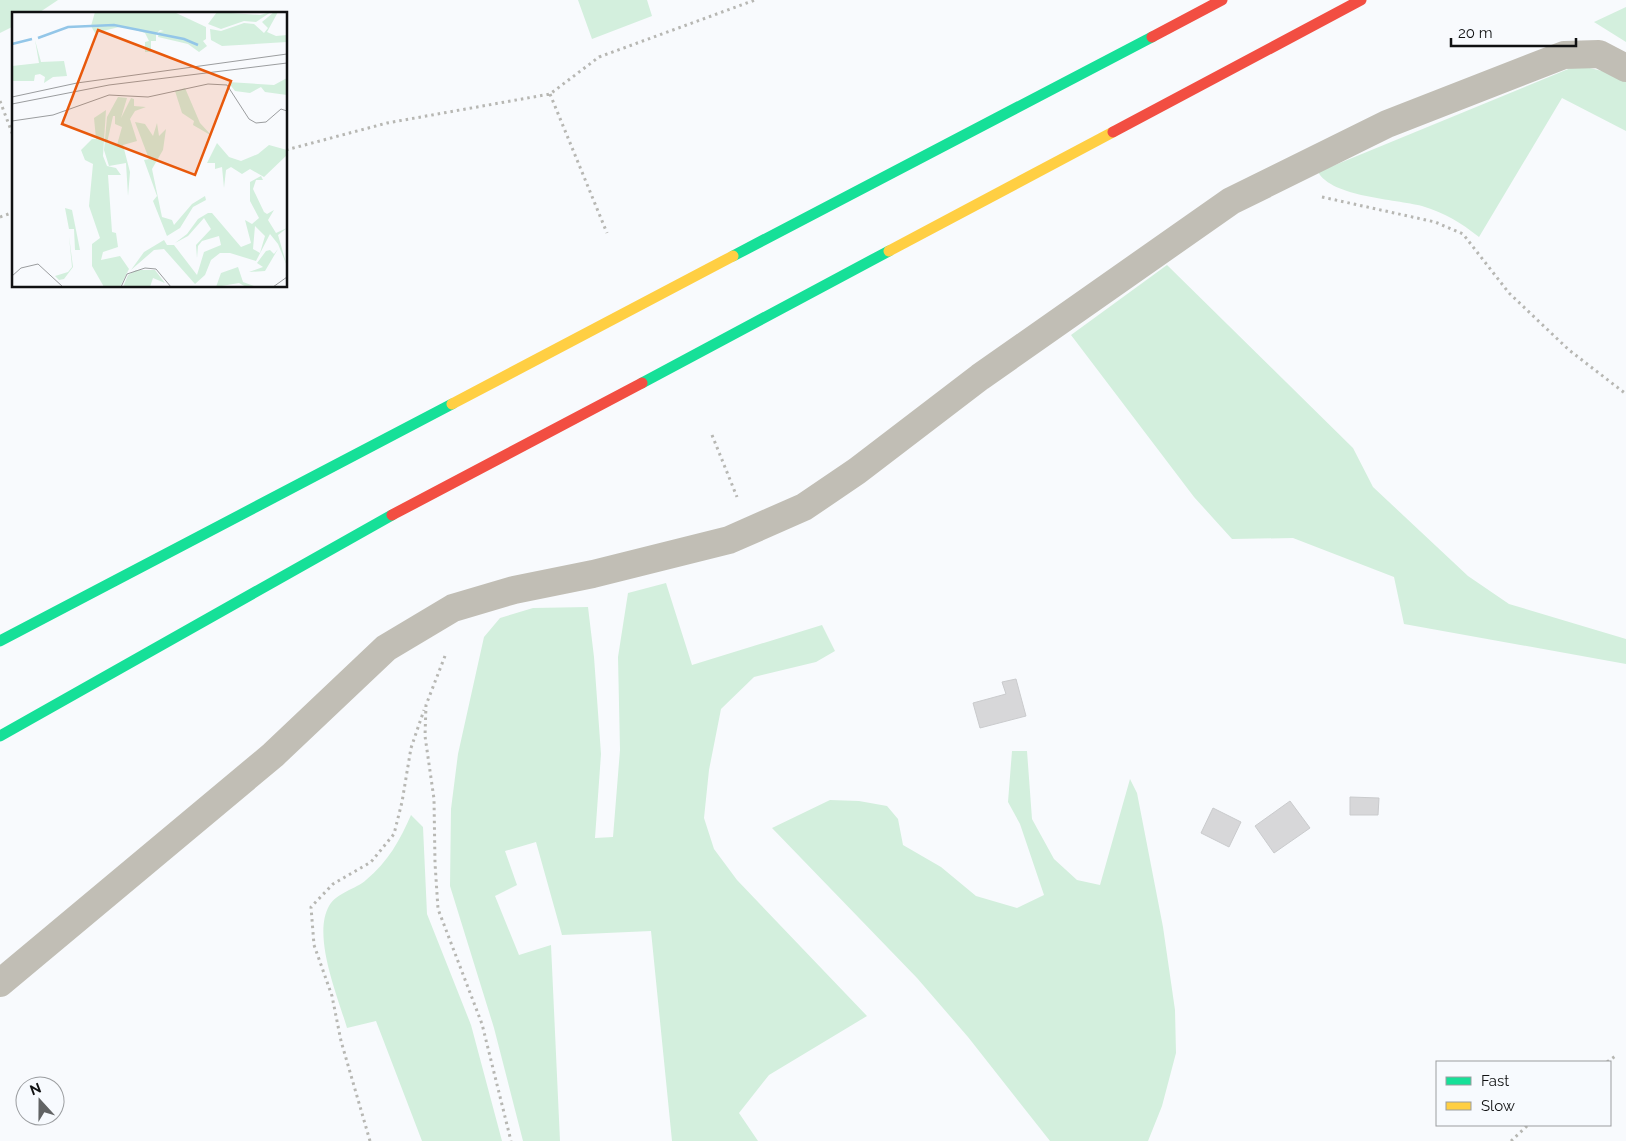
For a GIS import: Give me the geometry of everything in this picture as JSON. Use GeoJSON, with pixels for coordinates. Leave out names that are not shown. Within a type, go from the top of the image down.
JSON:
{"type":"FeatureCollection","features":[{"type":"Feature","properties":{"kind":"highway"},"geometry":{"type":"LineString","coordinates":[[0,642],[1222,0]]}},
{"type":"Feature","properties":{"kind":"highway"},"geometry":{"type":"LineString","coordinates":[[0,736],[342,542],[1361,0]]}},
{"type":"Feature","properties":{"kind":"street"},"geometry":{"type":"LineString","coordinates":[[0,983],[273,755],[386,648],[453,608],[514,590],[593,574],[729,540],[804,507],[857,471],[980,377],[1231,201],[1387,124],[1564,55],[1599,54],[1626,68]]}},
{"type":"Feature","properties":{"kind":"path"},"geometry":{"type":"LineString","coordinates":[[288,149],[387,123],[550,94],[599,57],[755,0]]}},
{"type":"Feature","properties":{"kind":"path"},"geometry":{"type":"LineString","coordinates":[[550,94],[606,233]]}},
{"type":"Feature","properties":{"kind":"path"},"geometry":{"type":"LineString","coordinates":[[0,101],[12,133]]}},
{"type":"Feature","properties":{"kind":"path"},"geometry":{"type":"LineString","coordinates":[[1271,182],[1293,191],[1435,222],[1463,234],[1509,293],[1569,350],[1626,394]]}},
{"type":"Feature","properties":{"kind":"path"},"geometry":{"type":"LineString","coordinates":[[0,217],[12,213]]}},
{"type":"Feature","properties":{"kind":"path"},"geometry":{"type":"LineString","coordinates":[[712,435],[750,531]]}},
{"type":"Feature","properties":{"kind":"path"},"geometry":{"type":"LineString","coordinates":[[370,1141],[341,1041],[332,996],[314,945],[311,907],[333,884],[371,862],[394,834],[402,802],[411,748],[446,652]]}},
{"type":"Feature","properties":{"kind":"path"},"geometry":{"type":"LineString","coordinates":[[426,705],[425,736],[434,799],[438,909],[482,1024],[511,1141]]}},
{"type":"Feature","properties":{"kind":"path"},"geometry":{"type":"LineString","coordinates":[[1608,1061],[1617,1055]]}},
{"type":"Feature","properties":{"kind":"path"},"geometry":{"type":"LineString","coordinates":[[1511,1141],[1527,1126]]}},
{"type":"Feature","properties":{"kind":"green space"},"geometry":{"type":"Polygon","coordinates":[[[0,0],[58,0],[40,12],[12,12],[12,27],[0,33],[0,0]]]}},
{"type":"Feature","properties":{"kind":"green space"},"geometry":{"type":"Polygon","coordinates":[[[578,0],[647,0],[652,16],[592,39],[578,0]]]}},
{"type":"Feature","properties":{"kind":"green space"},"geometry":{"type":"Polygon","coordinates":[[[1626,7],[1626,42],[1594,22],[1626,7]]]}},
{"type":"Feature","properties":{"kind":"green space"},"geometry":{"type":"Polygon","coordinates":[[[1578,65],[1626,77],[1626,131],[1562,98],[1479,237],[1459,222],[1438,212],[1422,206],[1350,192],[1336,187],[1325,180],[1318,172],[1578,65]]]}},
{"type":"Feature","properties":{"kind":"green space"},"geometry":{"type":"Polygon","coordinates":[[[1167,265],[1353,448],[1373,487],[1468,576],[1509,604],[1626,639],[1626,664],[1404,624],[1394,577],[1293,538],[1232,539],[1194,497],[1071,335],[1167,265]]]}},
{"type":"Feature","properties":{"kind":"green space"},"geometry":{"type":"Polygon","coordinates":[[[666,583],[692,665],[822,625],[835,651],[816,662],[754,677],[721,709],[709,770],[704,818],[714,849],[737,880],[867,1016],[769,1075],[739,1113],[758,1141],[672,1141],[651,931],[562,935],[536,842],[505,851],[517,885],[495,896],[519,955],[551,945],[560,1141],[523,1141],[494,1028],[450,886],[451,809],[458,754],[484,637],[500,618],[533,608],[588,607],[594,657],[601,754],[595,838],[613,837],[620,750],[618,657],[628,593],[666,583]]]}},
{"type":"Feature","properties":{"kind":"green space"},"geometry":{"type":"Polygon","coordinates":[[[1012,751],[1027,751],[1032,819],[1054,859],[1077,880],[1100,885],[1130,779],[1137,793],[1163,927],[1175,1010],[1176,1053],[1162,1106],[1148,1141],[1050,1141],[968,1037],[917,978],[772,828],[830,800],[859,801],[887,806],[898,819],[903,845],[941,867],[976,896],[1017,908],[1044,895],[1020,824],[1008,802],[1012,751]]]}},
{"type":"Feature","properties":{"kind":"green space"},"geometry":{"type":"Polygon","coordinates":[[[411,815],[423,827],[427,914],[471,1025],[502,1141],[422,1141],[376,1021],[347,1028],[328,967],[323,933],[329,906],[341,894],[362,883],[381,866],[398,842],[411,815]]]}},
{"type":"Feature","properties":{"kind":"building"},"geometry":{"type":"Polygon","coordinates":[[[1016,679],[1026,716],[980,728],[973,703],[1006,694],[1002,682],[1016,679]]]}},
{"type":"Feature","properties":{"kind":"building"},"geometry":{"type":"Polygon","coordinates":[[[1350,797],[1379,798],[1378,815],[1350,815],[1350,797]]]}},
{"type":"Feature","properties":{"kind":"building"},"geometry":{"type":"Polygon","coordinates":[[[1290,801],[1310,828],[1274,853],[1255,826],[1290,801]]]}},
{"type":"Feature","properties":{"kind":"building"},"geometry":{"type":"Polygon","coordinates":[[[1213,808],[1241,822],[1229,847],[1201,833],[1213,808]]]}},
{"type":"Feature","properties":{"kind":"traffic: fast"},"geometry":{"type":"LineString","coordinates":[[733,256],[1152,37]]}},
{"type":"Feature","properties":{"kind":"traffic: fast"},"geometry":{"type":"LineString","coordinates":[[642,383],[889,251]]}},
{"type":"Feature","properties":{"kind":"traffic: fast"},"geometry":{"type":"LineString","coordinates":[[0,641],[452,404]]}},
{"type":"Feature","properties":{"kind":"traffic: fast"},"geometry":{"type":"LineString","coordinates":[[0,736],[392,515]]}},
{"type":"Feature","properties":{"kind":"traffic: slow"},"geometry":{"type":"LineString","coordinates":[[889,251],[1113,132]]}},
{"type":"Feature","properties":{"kind":"traffic: slow"},"geometry":{"type":"LineString","coordinates":[[452,404],[733,256]]}},
{"type":"Feature","properties":{"kind":"traffic: jam"},"geometry":{"type":"LineString","coordinates":[[1152,37],[1222,0]]}},
{"type":"Feature","properties":{"kind":"traffic: jam"},"geometry":{"type":"LineString","coordinates":[[1113,132],[1361,0]]}},
{"type":"Feature","properties":{"kind":"traffic: jam"},"geometry":{"type":"LineString","coordinates":[[392,515],[642,383]]}}]}
